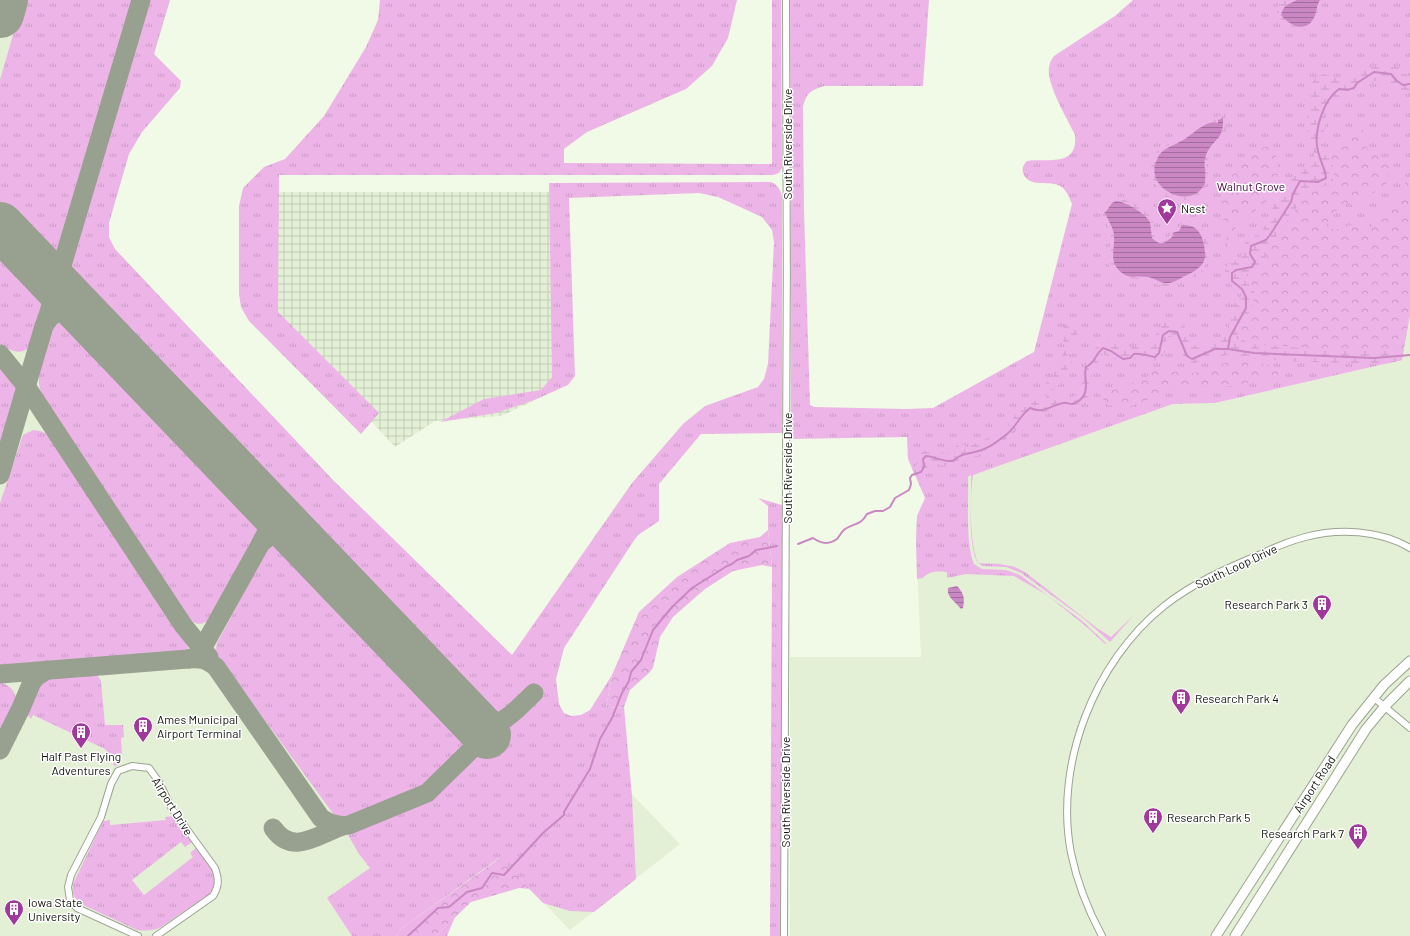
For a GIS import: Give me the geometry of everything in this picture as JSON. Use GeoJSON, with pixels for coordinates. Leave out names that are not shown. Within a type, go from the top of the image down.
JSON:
{"type":"FeatureCollection","features":[{"type":"Feature","properties":{"kind":"main road","name":"Airport Road"},"geometry":{"type":"LineString","coordinates":[[1216,936],[1352,725],[1373,697],[1401,668],[1410,661]]}},
{"type":"Feature","properties":{"kind":"main road","name":"Airport Road"},"geometry":{"type":"LineString","coordinates":[[1235,936],[1366,729],[1385,706],[1410,681]]}},
{"type":"Feature","properties":{"kind":"street","name":"South Riverside Drive"},"geometry":{"type":"LineString","coordinates":[[784,936],[787,436],[786,0]]}},
{"type":"Feature","properties":{"kind":"street","name":"South Loop Drive"},"geometry":{"type":"LineString","coordinates":[[1102,936],[1085,902],[1071,852],[1068,791],[1080,731],[1098,688],[1116,658],[1149,620],[1178,596],[1212,575],[1292,541],[1319,534],[1357,533],[1394,540],[1410,548]]}},
{"type":"Feature","properties":{"kind":"street"},"geometry":{"type":"LineString","coordinates":[[1373,697],[1410,728]]}},
{"type":"Feature","properties":{"kind":"street","name":"Airport Drive"},"geometry":{"type":"LineString","coordinates":[[138,936],[77,908],[70,900],[68,887],[71,875],[101,817],[111,784],[118,771],[132,766],[149,768],[159,782],[172,809],[215,868],[219,878],[218,888],[213,896],[156,936]]}},
{"type":"Feature","properties":{"kind":"shaded area"},"geometry":{"type":"Polygon","coordinates":[[[0,0],[170,0],[98,242],[680,844],[570,930],[500,858],[402,928],[396,936],[0,936],[0,0]]]}},
{"type":"Feature","properties":{"kind":"shaded area"},"geometry":{"type":"Polygon","coordinates":[[[1297,0],[1320,0],[1314,19],[1308,25],[1300,27],[1296,26],[1281,15],[1285,7],[1297,0]]]}},
{"type":"Feature","properties":{"kind":"shaded area"},"geometry":{"type":"Polygon","coordinates":[[[1223,118],[1222,131],[1206,155],[1204,185],[1197,193],[1189,196],[1180,196],[1163,188],[1157,180],[1154,172],[1156,162],[1162,152],[1185,139],[1208,123],[1218,123],[1218,120],[1223,118]]]}},
{"type":"Feature","properties":{"kind":"shaded area"},"geometry":{"type":"Polygon","coordinates":[[[274,192],[559,192],[554,391],[501,416],[435,421],[395,447],[274,315],[274,192]]]}},
{"type":"Feature","properties":{"kind":"shaded area"},"geometry":{"type":"Polygon","coordinates":[[[1116,201],[1130,206],[1144,215],[1150,222],[1152,238],[1159,243],[1164,243],[1174,236],[1172,233],[1179,231],[1182,225],[1191,226],[1198,230],[1202,237],[1205,254],[1203,263],[1192,273],[1174,282],[1168,283],[1148,277],[1132,277],[1124,275],[1115,265],[1113,253],[1114,235],[1112,226],[1105,213],[1112,203],[1116,201]]]}},
{"type":"Feature","properties":{"kind":"shaded area"},"geometry":{"type":"Polygon","coordinates":[[[1410,314],[1410,936],[790,936],[790,657],[921,657],[916,540],[917,516],[944,485],[1173,404],[1215,403],[1402,360],[1410,314]]]}},
{"type":"Feature","properties":{"kind":"shaded area"},"geometry":{"type":"Polygon","coordinates":[[[957,586],[963,596],[964,602],[963,608],[961,609],[948,594],[948,588],[957,586]]]}},
{"type":"Feature","properties":{"kind":"green space"},"geometry":{"type":"Polygon","coordinates":[[[23,0],[136,0],[62,246],[56,252],[46,255],[0,207],[0,80],[23,0]]]}},
{"type":"Feature","properties":{"kind":"green space"},"geometry":{"type":"Polygon","coordinates":[[[148,0],[170,0],[154,54],[181,81],[180,88],[142,132],[129,154],[109,223],[109,237],[115,249],[333,480],[512,655],[632,483],[683,424],[705,406],[758,387],[764,379],[768,364],[774,242],[772,230],[762,217],[718,197],[699,193],[569,198],[575,376],[568,385],[534,400],[496,413],[440,422],[415,435],[484,399],[541,390],[552,377],[549,183],[771,182],[779,189],[782,196],[782,433],[701,434],[659,484],[659,521],[638,535],[631,545],[564,648],[556,679],[559,704],[564,713],[571,716],[581,715],[590,710],[612,675],[606,708],[624,707],[632,796],[636,879],[594,912],[570,911],[543,903],[499,858],[402,928],[396,936],[352,936],[327,898],[370,868],[359,854],[348,835],[433,798],[539,699],[530,690],[502,717],[492,721],[67,280],[148,0]]]}},
{"type":"Feature","properties":{"kind":"green space"},"geometry":{"type":"Polygon","coordinates":[[[380,0],[737,0],[728,38],[712,66],[686,89],[587,132],[564,149],[564,163],[772,164],[772,0],[781,0],[782,168],[779,173],[773,175],[279,175],[278,312],[379,413],[361,434],[249,321],[241,307],[239,294],[239,206],[243,188],[264,167],[285,159],[324,116],[366,47],[378,20],[380,0]]]}},
{"type":"Feature","properties":{"kind":"green space"},"geometry":{"type":"Polygon","coordinates":[[[790,0],[929,0],[923,86],[824,86],[815,89],[808,95],[803,107],[804,210],[810,405],[815,407],[906,409],[933,408],[1034,352],[1072,204],[1067,193],[1061,186],[1030,181],[1024,175],[1023,171],[1027,161],[1052,160],[1067,157],[1072,153],[1075,145],[1075,135],[1056,97],[1050,81],[1049,67],[1054,56],[1115,16],[1133,0],[1410,0],[1410,314],[1402,360],[1215,403],[1173,404],[973,475],[971,495],[971,475],[968,477],[968,533],[969,545],[974,564],[982,569],[1006,570],[1020,575],[1081,620],[1106,643],[1105,644],[1088,628],[1047,595],[1014,576],[966,574],[947,578],[947,572],[937,572],[917,579],[917,516],[925,498],[908,459],[907,437],[791,439],[790,0]]]}},
{"type":"Feature","properties":{"kind":"green space"},"geometry":{"type":"Polygon","coordinates":[[[1285,0],[1297,0],[1286,5],[1292,25],[1300,27],[1315,15],[1319,0],[1343,0],[1323,2],[1319,7],[1318,13],[1312,25],[1306,30],[1298,31],[1286,27],[1278,16],[1276,9],[1285,0]]]}},
{"type":"Feature","properties":{"kind":"green space"},"geometry":{"type":"Polygon","coordinates":[[[1378,65],[1397,66],[1407,77],[1410,76],[1410,93],[1401,93],[1381,82],[1372,81],[1355,92],[1340,96],[1331,101],[1327,108],[1322,145],[1330,158],[1334,179],[1329,185],[1309,190],[1302,194],[1296,208],[1274,240],[1268,244],[1265,259],[1258,272],[1242,275],[1243,278],[1253,287],[1255,294],[1248,314],[1235,339],[1241,339],[1251,344],[1328,350],[1385,350],[1404,348],[1402,360],[1385,364],[1304,362],[1226,355],[1194,363],[1188,362],[1173,336],[1168,336],[1166,340],[1167,348],[1163,356],[1154,361],[1138,358],[1122,362],[1103,354],[1093,369],[1091,390],[1084,402],[1074,406],[1065,406],[1029,415],[1012,436],[970,459],[969,445],[980,442],[1003,431],[1015,416],[1020,403],[1024,401],[1043,401],[1046,398],[1047,393],[1054,393],[1056,396],[1061,398],[1068,398],[1077,395],[1081,387],[1090,356],[1094,350],[1101,345],[1110,341],[1123,347],[1146,347],[1152,341],[1160,328],[1169,321],[1182,322],[1191,339],[1192,346],[1221,340],[1231,322],[1229,310],[1242,295],[1226,280],[1225,271],[1227,265],[1236,261],[1241,256],[1246,240],[1258,235],[1261,232],[1272,208],[1290,188],[1292,177],[1298,172],[1312,166],[1316,159],[1309,140],[1307,121],[1311,84],[1319,74],[1344,78],[1353,76],[1378,65]]]}},
{"type":"Feature","properties":{"kind":"green space"},"geometry":{"type":"Polygon","coordinates":[[[1225,113],[1226,125],[1224,136],[1210,153],[1207,164],[1208,179],[1205,188],[1196,197],[1186,200],[1175,199],[1165,194],[1157,186],[1152,175],[1152,164],[1157,152],[1200,124],[1225,113]],[[1218,122],[1211,123],[1163,151],[1206,178],[1206,154],[1222,132],[1218,122]]]}},
{"type":"Feature","properties":{"kind":"green space"},"geometry":{"type":"Polygon","coordinates":[[[1362,130],[1366,130],[1365,144],[1367,148],[1390,161],[1386,186],[1335,211],[1327,226],[1335,230],[1361,221],[1370,232],[1372,217],[1390,207],[1398,200],[1404,191],[1406,178],[1410,178],[1410,314],[1404,348],[1385,350],[1328,349],[1251,344],[1241,339],[1235,339],[1250,311],[1249,282],[1243,278],[1242,275],[1249,273],[1265,259],[1268,244],[1274,240],[1296,208],[1302,194],[1309,190],[1318,189],[1328,154],[1327,153],[1341,141],[1346,140],[1362,130]]]}},
{"type":"Feature","properties":{"kind":"green space","name":"Walnut Grove"},"geometry":{"type":"Polygon","coordinates":[[[1264,147],[1273,147],[1276,155],[1278,177],[1276,184],[1269,198],[1264,204],[1238,223],[1232,247],[1229,248],[1227,246],[1222,209],[1224,190],[1234,173],[1241,165],[1264,147]]]}},
{"type":"Feature","properties":{"kind":"green space"},"geometry":{"type":"Polygon","coordinates":[[[1121,198],[1139,207],[1150,216],[1153,221],[1153,233],[1156,240],[1165,241],[1172,233],[1174,236],[1163,243],[1158,242],[1152,238],[1143,214],[1121,201],[1108,219],[1114,234],[1115,243],[1135,278],[1148,277],[1166,283],[1177,281],[1199,268],[1205,258],[1186,225],[1182,224],[1195,224],[1203,230],[1206,235],[1208,244],[1207,256],[1202,271],[1175,286],[1158,285],[1148,280],[1126,279],[1116,275],[1109,266],[1111,235],[1102,214],[1102,210],[1103,206],[1107,202],[1121,198]]]}},
{"type":"Feature","properties":{"kind":"green space"},"geometry":{"type":"Polygon","coordinates":[[[0,246],[47,295],[40,329],[36,339],[30,347],[23,351],[13,351],[0,344],[0,246]]]}},
{"type":"Feature","properties":{"kind":"green space"},"geometry":{"type":"Polygon","coordinates":[[[71,318],[266,521],[218,611],[202,624],[193,622],[179,607],[43,397],[39,384],[39,372],[50,332],[58,322],[71,318]]]}},
{"type":"Feature","properties":{"kind":"green space"},"geometry":{"type":"Polygon","coordinates":[[[1065,324],[1075,329],[1078,336],[1077,341],[1071,343],[1068,348],[1064,347],[1062,333],[1065,324]]]}},
{"type":"Feature","properties":{"kind":"green space"},"geometry":{"type":"Polygon","coordinates":[[[1063,350],[1067,350],[1067,355],[1073,359],[1072,362],[1069,365],[1062,383],[1054,387],[1054,390],[1047,391],[1046,381],[1053,376],[1062,356],[1063,350]]]}},
{"type":"Feature","properties":{"kind":"green space"},"geometry":{"type":"Polygon","coordinates":[[[1244,362],[1264,364],[1282,369],[1281,374],[1237,386],[1186,387],[1165,392],[1128,407],[1107,405],[1103,399],[1106,388],[1139,383],[1154,371],[1194,373],[1225,363],[1244,362]]]}},
{"type":"Feature","properties":{"kind":"green space"},"geometry":{"type":"Polygon","coordinates":[[[0,366],[14,382],[17,395],[9,434],[0,460],[0,366]]]}},
{"type":"Feature","properties":{"kind":"green space"},"geometry":{"type":"Polygon","coordinates":[[[33,430],[48,435],[60,447],[189,644],[186,654],[0,669],[0,503],[23,435],[33,430]]]}},
{"type":"Feature","properties":{"kind":"green space"},"geometry":{"type":"Polygon","coordinates":[[[965,445],[966,459],[942,466],[929,459],[926,470],[915,476],[912,469],[919,463],[919,454],[925,450],[932,449],[946,455],[956,446],[965,445]]]}},
{"type":"Feature","properties":{"kind":"green space"},"geometry":{"type":"Polygon","coordinates":[[[758,498],[782,505],[781,936],[770,936],[772,567],[768,530],[768,506],[758,498]]]}},
{"type":"Feature","properties":{"kind":"green space"},"geometry":{"type":"Polygon","coordinates":[[[971,507],[973,543],[978,563],[974,553],[971,531],[971,507]]]}},
{"type":"Feature","properties":{"kind":"green space"},"geometry":{"type":"Polygon","coordinates":[[[768,530],[772,567],[762,565],[733,571],[705,589],[673,617],[660,637],[653,668],[630,690],[624,707],[606,708],[612,675],[639,612],[677,577],[730,543],[760,537],[768,530]]]}},
{"type":"Feature","properties":{"kind":"green space"},"geometry":{"type":"Polygon","coordinates":[[[275,540],[284,540],[472,735],[466,747],[425,788],[349,819],[337,819],[215,652],[217,643],[268,548],[275,540]]]}},
{"type":"Feature","properties":{"kind":"green space"},"geometry":{"type":"Polygon","coordinates":[[[978,563],[1000,564],[1015,567],[1025,572],[1097,628],[1111,637],[1134,615],[1110,642],[1083,618],[1021,573],[1006,567],[982,566],[978,563]]]}},
{"type":"Feature","properties":{"kind":"green space"},"geometry":{"type":"Polygon","coordinates":[[[90,673],[98,676],[101,681],[105,725],[123,725],[124,737],[121,738],[122,755],[117,755],[118,765],[114,766],[105,749],[33,715],[31,719],[27,713],[28,706],[36,690],[47,679],[60,675],[90,673]]]}},
{"type":"Feature","properties":{"kind":"green space"},"geometry":{"type":"Polygon","coordinates":[[[0,682],[14,692],[16,699],[12,715],[0,739],[0,682]]]}},
{"type":"Feature","properties":{"kind":"green space"},"geometry":{"type":"Polygon","coordinates":[[[173,816],[192,842],[185,847],[181,842],[132,880],[144,895],[193,857],[190,853],[196,848],[209,864],[214,874],[215,880],[211,893],[161,927],[146,931],[137,930],[81,904],[77,900],[73,893],[73,884],[103,821],[110,820],[110,825],[166,820],[165,817],[173,816]]]}},
{"type":"Feature","properties":{"kind":"green space"},"geometry":{"type":"Polygon","coordinates":[[[500,858],[530,889],[519,888],[471,902],[436,936],[396,936],[402,928],[500,858]]]}},
{"type":"Feature","properties":{"kind":"green space"},"geometry":{"type":"Polygon","coordinates":[[[455,917],[447,936],[436,936],[455,917]]]}},
{"type":"Feature","properties":{"kind":"waterway"},"geometry":{"type":"LineString","coordinates":[[1228,349],[1230,337],[1246,308],[1246,297],[1242,289],[1232,281],[1232,273],[1236,270],[1252,267],[1255,262],[1250,254],[1251,246],[1266,240],[1270,235],[1291,202],[1293,194],[1300,181],[1318,182],[1326,178],[1318,151],[1317,135],[1318,126],[1328,101],[1339,89],[1347,90],[1354,88],[1357,83],[1374,72],[1391,74],[1403,85],[1410,84]]}},
{"type":"Feature","properties":{"kind":"waterway"},"geometry":{"type":"LineString","coordinates":[[798,544],[813,538],[825,543],[834,541],[842,531],[860,522],[867,514],[875,511],[883,511],[890,507],[895,498],[909,490],[911,484],[910,478],[912,475],[921,472],[924,467],[923,459],[926,456],[946,461],[953,461],[960,456],[982,450],[996,443],[1011,431],[1030,408],[1035,410],[1043,410],[1058,404],[1072,404],[1079,401],[1085,392],[1086,367],[1092,363],[1103,348],[1111,351],[1123,359],[1130,358],[1134,354],[1155,357],[1159,353],[1163,335],[1169,331],[1177,332],[1187,356],[1192,359],[1215,349],[1228,349],[1254,353],[1374,358],[1410,355]]}},
{"type":"Feature","properties":{"kind":"waterway"},"geometry":{"type":"LineString","coordinates":[[408,936],[438,908],[449,907],[467,892],[482,888],[492,873],[504,875],[544,832],[564,815],[564,812],[590,769],[600,739],[612,718],[622,693],[629,681],[631,672],[641,660],[653,630],[672,607],[692,588],[737,560],[749,556],[756,550],[777,546]]}},
{"type":"Feature","properties":{"kind":"taxiway"},"geometry":{"type":"LineString","coordinates":[[113,342],[65,292],[61,283],[60,272],[141,0]]}},
{"type":"Feature","properties":{"kind":"taxiway"},"geometry":{"type":"LineString","coordinates":[[0,228],[37,266],[52,288],[53,297],[45,324]]}},
{"type":"Feature","properties":{"kind":"taxiway"},"geometry":{"type":"LineString","coordinates":[[0,475],[44,326],[49,318],[59,311],[74,310],[86,318],[128,362]]}},
{"type":"Feature","properties":{"kind":"taxiway"},"geometry":{"type":"LineString","coordinates":[[0,354],[26,386],[183,625],[209,657]]}},
{"type":"Feature","properties":{"kind":"taxiway"},"geometry":{"type":"LineString","coordinates":[[218,455],[264,503],[267,509],[269,514],[269,523],[267,532],[261,543]]}},
{"type":"Feature","properties":{"kind":"taxiway"},"geometry":{"type":"LineString","coordinates":[[0,674],[188,659],[195,657],[202,649],[261,543],[274,534],[288,534],[298,539],[345,587]]}},
{"type":"Feature","properties":{"kind":"taxiway"},"geometry":{"type":"LineString","coordinates":[[188,659],[203,660],[216,667],[321,818],[331,823],[345,826],[427,793],[474,747],[476,723],[494,723],[508,717],[534,693]]}},
{"type":"Feature","properties":{"kind":"taxiway"},"geometry":{"type":"LineString","coordinates":[[0,750],[32,682],[36,677],[47,670]]}},
{"type":"Feature","properties":{"kind":"taxiway"},"geometry":{"type":"LineString","coordinates":[[273,828],[281,837],[289,841],[297,842],[315,838],[343,826]]}},
{"type":"Feature","properties":{"kind":"runway"},"geometry":{"type":"LineString","coordinates":[[0,14],[4,0]]}},
{"type":"Feature","properties":{"kind":"runway"},"geometry":{"type":"LineString","coordinates":[[0,226],[487,735]]}},
{"type":"Feature","properties":{"kind":"place","name":"Nest"},"geometry":{"type":"Point","coordinates":[1167,225]}},
{"type":"Feature","properties":{"kind":"place","name":"Research Park 3"},"geometry":{"type":"Point","coordinates":[1322,621]}},
{"type":"Feature","properties":{"kind":"place","name":"Research Park 4"},"geometry":{"type":"Point","coordinates":[1181,715]}},
{"type":"Feature","properties":{"kind":"place","name":"Ames Municipal Airport Terminal"},"geometry":{"type":"Point","coordinates":[143,743]}},
{"type":"Feature","properties":{"kind":"place","name":"Half Past Flying Adventures"},"geometry":{"type":"Point","coordinates":[81,749]}},
{"type":"Feature","properties":{"kind":"place","name":"Research Park 5"},"geometry":{"type":"Point","coordinates":[1153,834]}},
{"type":"Feature","properties":{"kind":"place","name":"Research Park 7"},"geometry":{"type":"Point","coordinates":[1358,850]}},
{"type":"Feature","properties":{"kind":"place","name":"Iowa State University"},"geometry":{"type":"Point","coordinates":[14,926]}}]}
